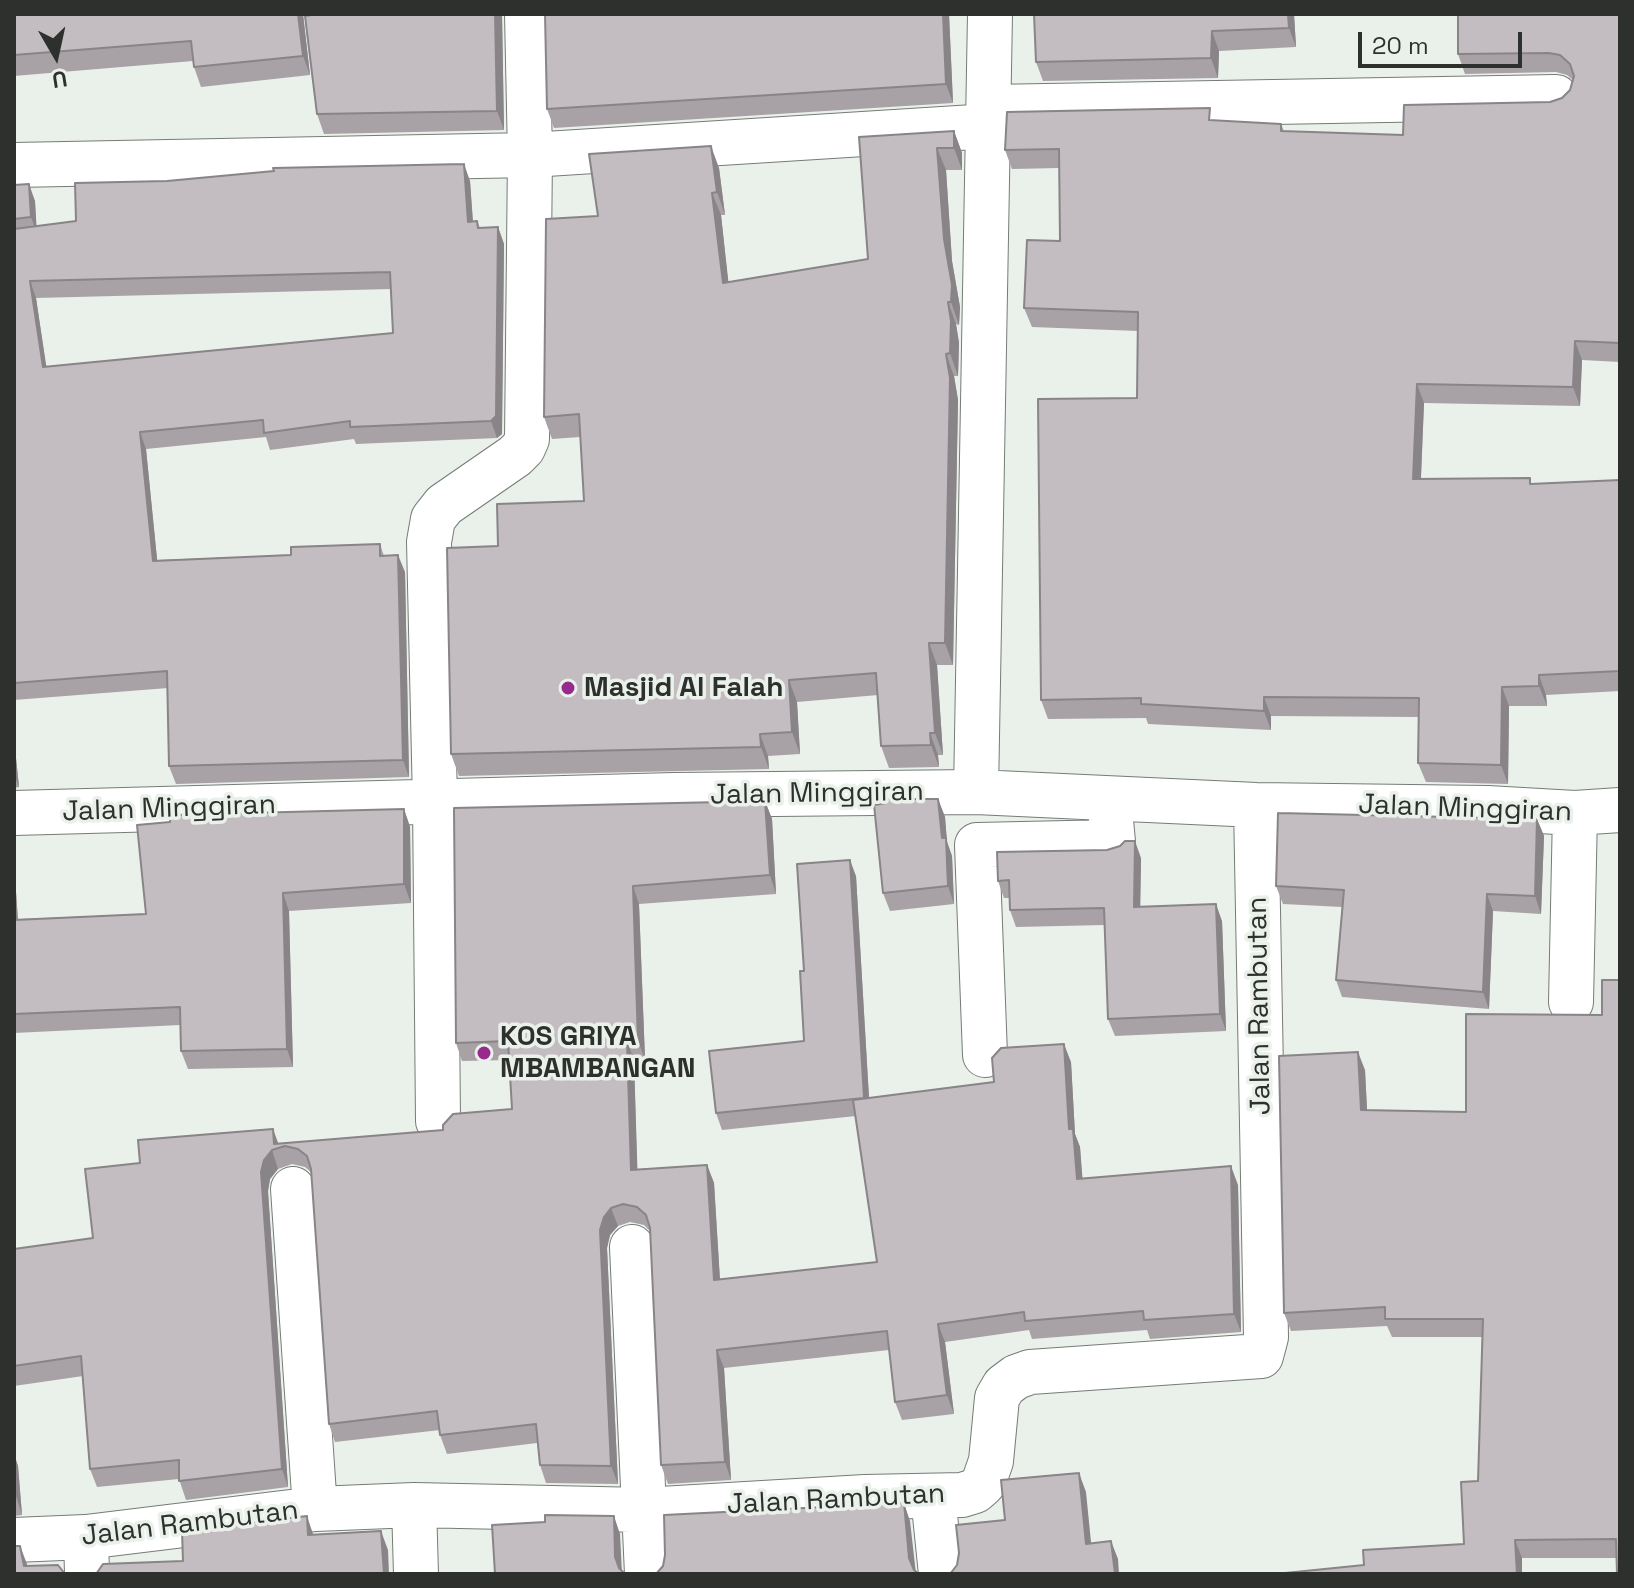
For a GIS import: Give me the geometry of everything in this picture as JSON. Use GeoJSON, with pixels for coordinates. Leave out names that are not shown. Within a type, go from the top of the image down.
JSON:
{"type":"FeatureCollection","features":[{"type":"Feature","properties":{"kind":"street"},"geometry":{"type":"LineString","coordinates":[[438,1121],[429,542],[433,519],[444,505],[515,456],[527,439],[530,155],[527,14]]}},
{"type":"Feature","properties":{"kind":"street"},"geometry":{"type":"LineString","coordinates":[[976,792],[990,14]]}},
{"type":"Feature","properties":{"kind":"street"},"geometry":{"type":"LineString","coordinates":[[14,165],[530,155],[990,116],[1556,97]]}},
{"type":"Feature","properties":{"kind":"street","name":"Jalan Minggiran"},"geometry":{"type":"LineString","coordinates":[[14,813],[435,801],[976,792],[1256,805],[1487,808],[1575,813],[1620,810]]}},
{"type":"Feature","properties":{"kind":"street"},"geometry":{"type":"LineString","coordinates":[[985,1055],[977,845],[1113,842],[1109,799]]}},
{"type":"Feature","properties":{"kind":"street","name":"Jalan Rambutan"},"geometry":{"type":"LineString","coordinates":[[14,1540],[87,1556],[315,1509],[414,1505],[644,1510],[962,1495],[975,1491],[983,1484],[991,1461],[997,1398],[1004,1386],[1016,1377],[1030,1372],[1261,1356],[1266,1337],[1256,805]]}},
{"type":"Feature","properties":{"kind":"street"},"geometry":{"type":"LineString","coordinates":[[1571,1002],[1575,813]]}},
{"type":"Feature","properties":{"kind":"street"},"geometry":{"type":"LineString","coordinates":[[293,1189],[315,1509]]}},
{"type":"Feature","properties":{"kind":"street"},"geometry":{"type":"LineString","coordinates":[[632,1247],[647,1574]]}},
{"type":"Feature","properties":{"kind":"street"},"geometry":{"type":"LineString","coordinates":[[933,1496],[941,1574]]}},
{"type":"Feature","properties":{"kind":"street"},"geometry":{"type":"LineString","coordinates":[[414,1505],[416,1574]]}},
{"type":"Feature","properties":{"kind":"building"},"geometry":{"type":"Polygon","coordinates":[[[14,14],[298,14],[303,56],[194,67],[191,41],[14,55],[14,14]]]}},
{"type":"Feature","properties":{"kind":"building"},"geometry":{"type":"Polygon","coordinates":[[[495,14],[497,111],[317,114],[305,16],[495,14]]]}},
{"type":"Feature","properties":{"kind":"building"},"geometry":{"type":"Polygon","coordinates":[[[545,14],[943,14],[946,84],[547,109],[545,14]]]}},
{"type":"Feature","properties":{"kind":"building"},"geometry":{"type":"Polygon","coordinates":[[[1034,14],[1288,14],[1289,28],[1212,31],[1211,58],[1036,62],[1034,14]]]}},
{"type":"Feature","properties":{"kind":"building"},"geometry":{"type":"Polygon","coordinates":[[[1458,14],[1620,14],[1620,343],[1575,341],[1573,387],[1417,384],[1413,479],[1530,478],[1530,484],[1620,480],[1620,671],[1539,675],[1539,686],[1502,687],[1501,765],[1418,763],[1419,698],[1264,697],[1264,711],[1141,704],[1141,698],[1041,700],[1038,399],[1137,398],[1138,312],[1024,308],[1027,240],[1060,241],[1059,149],[1005,150],[1007,112],[1210,108],[1209,120],[1281,124],[1281,131],[1403,135],[1404,105],[1550,102],[1562,98],[1570,90],[1574,76],[1570,64],[1560,55],[1458,54],[1458,14]]]}},
{"type":"Feature","properties":{"kind":"building"},"geometry":{"type":"Polygon","coordinates":[[[954,131],[954,148],[937,148],[944,239],[952,285],[951,302],[948,302],[950,353],[946,354],[950,378],[945,643],[929,643],[935,733],[930,733],[931,745],[881,746],[876,673],[789,680],[792,732],[760,734],[761,747],[451,754],[447,548],[498,546],[497,504],[584,501],[579,414],[544,417],[546,219],[598,216],[589,154],[711,146],[717,192],[712,193],[723,283],[868,259],[859,137],[954,131]]]}},
{"type":"Feature","properties":{"kind":"building"},"geometry":{"type":"Polygon","coordinates":[[[464,164],[468,222],[477,221],[478,228],[498,227],[496,416],[491,421],[350,427],[350,421],[264,433],[263,420],[140,432],[153,561],[291,555],[291,547],[380,544],[380,556],[398,555],[403,760],[169,766],[167,671],[14,683],[14,229],[76,221],[75,183],[167,181],[274,171],[273,168],[464,164]],[[390,272],[30,281],[43,367],[393,333],[390,272]]]}},
{"type":"Feature","properties":{"kind":"building"},"geometry":{"type":"Polygon","coordinates":[[[29,184],[31,217],[14,219],[14,185],[29,184]]]}},
{"type":"Feature","properties":{"kind":"building"},"geometry":{"type":"Polygon","coordinates":[[[886,799],[938,799],[942,838],[946,838],[948,886],[883,893],[874,805],[886,803],[886,799]]]}},
{"type":"Feature","properties":{"kind":"building"},"geometry":{"type":"Polygon","coordinates":[[[765,801],[770,875],[633,886],[638,1041],[627,1041],[631,1170],[707,1165],[714,1280],[877,1262],[853,1100],[994,1082],[992,1058],[1001,1048],[1064,1044],[1069,1129],[1073,1129],[1077,1179],[1231,1166],[1234,1314],[1144,1320],[1143,1311],[1025,1321],[1024,1312],[938,1324],[947,1395],[895,1402],[887,1331],[717,1350],[725,1462],[661,1465],[650,1228],[646,1215],[637,1207],[623,1204],[611,1208],[600,1230],[611,1466],[540,1465],[536,1424],[440,1435],[437,1411],[329,1424],[311,1169],[307,1156],[298,1149],[285,1146],[272,1150],[264,1160],[261,1172],[282,1469],[179,1481],[179,1460],[90,1469],[81,1356],[14,1366],[14,1249],[93,1238],[85,1169],[140,1163],[138,1140],[273,1129],[274,1144],[443,1130],[443,1125],[453,1114],[512,1109],[508,1041],[456,1043],[454,808],[765,801]]]}},
{"type":"Feature","properties":{"kind":"building"},"geometry":{"type":"Polygon","coordinates":[[[404,809],[404,884],[283,893],[287,1049],[181,1051],[180,1007],[14,1014],[14,920],[146,914],[137,825],[170,822],[170,815],[404,809]]]}},
{"type":"Feature","properties":{"kind":"building"},"geometry":{"type":"Polygon","coordinates":[[[1278,813],[1537,819],[1535,896],[1487,894],[1483,992],[1336,980],[1344,890],[1276,886],[1278,813]]]}},
{"type":"Feature","properties":{"kind":"building"},"geometry":{"type":"Polygon","coordinates":[[[1125,841],[1135,841],[1134,907],[1216,904],[1220,1014],[1108,1019],[1104,908],[1010,910],[1009,880],[998,881],[997,852],[1107,850],[1125,841]]]}},
{"type":"Feature","properties":{"kind":"building"},"geometry":{"type":"Polygon","coordinates":[[[850,860],[864,1098],[716,1113],[709,1051],[804,1041],[800,971],[804,971],[797,864],[850,860]]]}},
{"type":"Feature","properties":{"kind":"building"},"geometry":{"type":"Polygon","coordinates":[[[1602,980],[1620,980],[1620,1574],[1617,1574],[1616,1539],[1515,1540],[1517,1574],[1275,1574],[1364,1565],[1363,1550],[1464,1544],[1461,1482],[1478,1481],[1483,1319],[1385,1319],[1385,1307],[1284,1313],[1279,1056],[1358,1052],[1361,1110],[1466,1112],[1466,1014],[1602,1015],[1602,980]]]}},
{"type":"Feature","properties":{"kind":"building"},"geometry":{"type":"Polygon","coordinates":[[[1079,1473],[1086,1544],[1111,1541],[1115,1574],[950,1574],[957,1565],[959,1553],[956,1525],[1005,1520],[1001,1480],[1079,1473]]]}},
{"type":"Feature","properties":{"kind":"building"},"geometry":{"type":"Polygon","coordinates":[[[904,1503],[909,1558],[919,1574],[656,1574],[663,1566],[665,1555],[664,1515],[904,1503]]]}},
{"type":"Feature","properties":{"kind":"building"},"geometry":{"type":"Polygon","coordinates":[[[545,1515],[614,1516],[615,1557],[625,1574],[495,1574],[492,1525],[545,1522],[545,1515]]]}},
{"type":"Feature","properties":{"kind":"building"},"geometry":{"type":"Polygon","coordinates":[[[307,1516],[308,1535],[381,1531],[384,1574],[96,1574],[103,1564],[183,1561],[182,1531],[307,1516]]]}},
{"type":"Feature","properties":{"kind":"building"},"geometry":{"type":"Polygon","coordinates":[[[14,1546],[20,1546],[24,1566],[58,1565],[65,1574],[14,1574],[14,1546]]]}},
{"type":"Feature","properties":{"kind":"place","name":"Masjid Al Falah"},"geometry":{"type":"Point","coordinates":[568,688]}},
{"type":"Feature","properties":{"kind":"place","name":"KOS GRIYA MBAMBANGAN"},"geometry":{"type":"Point","coordinates":[484,1053]}}]}
